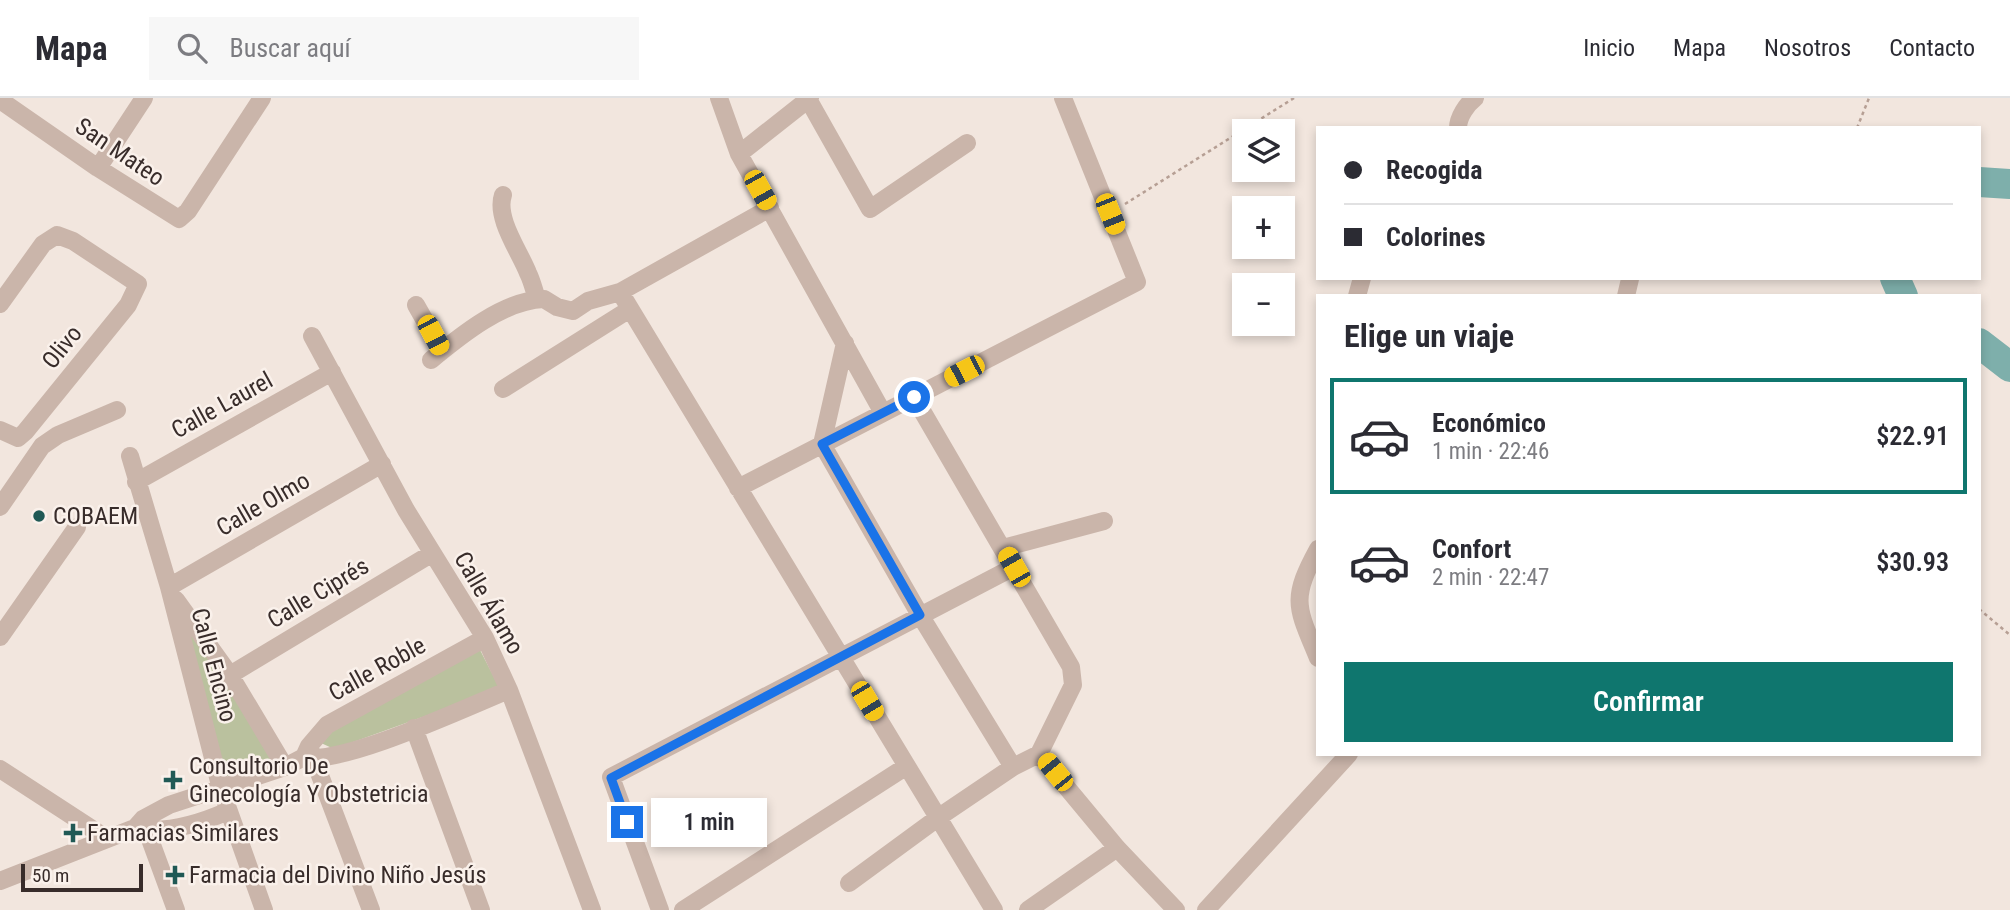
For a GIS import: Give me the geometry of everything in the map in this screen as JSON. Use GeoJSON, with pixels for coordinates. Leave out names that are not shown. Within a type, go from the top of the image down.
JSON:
{"type":"FeatureCollection","features":[{"type":"Feature","properties":{"kind":"street"},"geometry":{"type":"LineString","coordinates":[[98,167],[144,98]]}},
{"type":"Feature","properties":{"kind":"street","name":"San Mateo"},"geometry":{"type":"LineString","coordinates":[[0,100],[179,219],[188,211],[262,98]]}},
{"type":"Feature","properties":{"kind":"street"},"geometry":{"type":"LineString","coordinates":[[719,98],[739,154],[883,413]]}},
{"type":"Feature","properties":{"kind":"street"},"geometry":{"type":"LineString","coordinates":[[739,154],[809,98],[870,209],[967,143]]}},
{"type":"Feature","properties":{"kind":"street"},"geometry":{"type":"LineString","coordinates":[[738,488],[1137,282],[1063,98]]}},
{"type":"Feature","properties":{"kind":"street"},"geometry":{"type":"LineString","coordinates":[[1458,126],[1458,121],[1475,98]]}},
{"type":"Feature","properties":{"kind":"street"},"geometry":{"type":"LineString","coordinates":[[503,195],[501,202],[509,234],[529,274],[537,299]]}},
{"type":"Feature","properties":{"kind":"street"},"geometry":{"type":"LineString","coordinates":[[416,305],[436,356],[482,322],[520,303],[544,299],[557,307],[573,311],[588,301],[620,292],[769,208]]}},
{"type":"Feature","properties":{"kind":"street","name":"Olivo"},"geometry":{"type":"LineString","coordinates":[[0,304],[43,244],[57,235],[73,241],[138,284],[128,305],[18,438],[0,430]]}},
{"type":"Feature","properties":{"kind":"street"},"geometry":{"type":"LineString","coordinates":[[620,292],[994,910]]}},
{"type":"Feature","properties":{"kind":"street"},"geometry":{"type":"LineString","coordinates":[[503,389],[630,309]]}},
{"type":"Feature","properties":{"kind":"street","name":"Calle Álamo"},"geometry":{"type":"LineString","coordinates":[[312,336],[431,554],[485,638],[509,690],[592,910]]}},
{"type":"Feature","properties":{"kind":"street"},"geometry":{"type":"LineString","coordinates":[[845,343],[822,444],[920,615],[1013,767]]}},
{"type":"Feature","properties":{"kind":"street","name":"Calle Laurel"},"geometry":{"type":"LineString","coordinates":[[136,482],[332,372]]}},
{"type":"Feature","properties":{"kind":"street"},"geometry":{"type":"LineString","coordinates":[[849,883],[939,817],[1013,767],[1039,754],[1073,685],[1071,667],[914,397]]}},
{"type":"Feature","properties":{"kind":"street"},"geometry":{"type":"LineString","coordinates":[[0,508],[42,446],[58,435],[117,410]]}},
{"type":"Feature","properties":{"kind":"street","name":"Calle Encino"},"geometry":{"type":"LineString","coordinates":[[130,456],[169,589],[220,789],[264,910]]}},
{"type":"Feature","properties":{"kind":"street","name":"Calle Olmo"},"geometry":{"type":"LineString","coordinates":[[169,589],[382,464]]}},
{"type":"Feature","properties":{"kind":"street"},"geometry":{"type":"LineString","coordinates":[[1003,548],[1104,521]]}},
{"type":"Feature","properties":{"kind":"street"},"geometry":{"type":"LineString","coordinates":[[0,637],[77,527]]}},
{"type":"Feature","properties":{"kind":"street"},"geometry":{"type":"LineString","coordinates":[[1316,553],[1301,580],[1298,609],[1316,653]]}},
{"type":"Feature","properties":{"kind":"street","name":"Calle Ciprés"},"geometry":{"type":"LineString","coordinates":[[230,674],[431,554]]}},
{"type":"Feature","properties":{"kind":"street"},"geometry":{"type":"LineString","coordinates":[[660,910],[611,778],[1014,567]]}},
{"type":"Feature","properties":{"kind":"street","name":"Calle Encino"},"geometry":{"type":"LineString","coordinates":[[169,589],[230,674],[285,767]]}},
{"type":"Feature","properties":{"kind":"street","name":"Calle Roble"},"geometry":{"type":"LineString","coordinates":[[142,826],[169,805],[285,767],[309,754],[327,725],[485,638]]}},
{"type":"Feature","properties":{"kind":"street","name":"Calle Roble"},"geometry":{"type":"LineString","coordinates":[[309,754],[344,755],[509,690]]}},
{"type":"Feature","properties":{"kind":"street"},"geometry":{"type":"LineString","coordinates":[[414,728],[481,910]]}},
{"type":"Feature","properties":{"kind":"street"},"geometry":{"type":"LineString","coordinates":[[309,754],[371,910]]}},
{"type":"Feature","properties":{"kind":"street"},"geometry":{"type":"LineString","coordinates":[[1039,754],[1117,848],[1176,910]]}},
{"type":"Feature","properties":{"kind":"street"},"geometry":{"type":"LineString","coordinates":[[1206,910],[1347,756]]}},
{"type":"Feature","properties":{"kind":"street"},"geometry":{"type":"LineString","coordinates":[[683,910],[907,766]]}},
{"type":"Feature","properties":{"kind":"street"},"geometry":{"type":"LineString","coordinates":[[0,769],[106,838]]}},
{"type":"Feature","properties":{"kind":"street"},"geometry":{"type":"LineString","coordinates":[[0,881],[142,826],[176,828],[228,811]]}},
{"type":"Feature","properties":{"kind":"street"},"geometry":{"type":"LineString","coordinates":[[142,826],[176,910]]}},
{"type":"Feature","properties":{"kind":"street"},"geometry":{"type":"LineString","coordinates":[[1028,910],[1117,848]]}},
{"type":"Feature","properties":{"kind":"path"},"geometry":{"type":"LineString","coordinates":[[1110,214],[1294,98]]}},
{"type":"Feature","properties":{"kind":"path"},"geometry":{"type":"LineString","coordinates":[[1858,126],[1869,98]]}},
{"type":"Feature","properties":{"kind":"path"},"geometry":{"type":"LineString","coordinates":[[1981,611],[2010,635]]}},
{"type":"Feature","properties":{"kind":"green space"},"geometry":{"type":"Polygon","coordinates":[[[177,607],[233,683],[271,759],[222,778],[177,607]]]}},
{"type":"Feature","properties":{"kind":"green space"},"geometry":{"type":"Polygon","coordinates":[[[478,646],[500,689],[334,749],[321,743],[331,729],[478,646]]]}},
{"type":"Feature","properties":{"kind":"waterway"},"geometry":{"type":"LineString","coordinates":[[1981,182],[2010,184]]}},
{"type":"Feature","properties":{"kind":"waterway"},"geometry":{"type":"LineString","coordinates":[[1896,280],[1902,294]]}},
{"type":"Feature","properties":{"kind":"waterway"},"geometry":{"type":"LineString","coordinates":[[1981,345],[2010,367]]}},
{"type":"Feature","properties":{"kind":"place","name":"COBAEM"},"geometry":{"type":"Point","coordinates":[39,516]}},
{"type":"Feature","properties":{"kind":"place","name":"Consultorio De Ginecología Y Obstetricia"},"geometry":{"type":"Point","coordinates":[173,780]}},
{"type":"Feature","properties":{"kind":"place","name":"Farmacias Similares"},"geometry":{"type":"Point","coordinates":[73,833]}},
{"type":"Feature","properties":{"kind":"place","name":"Farmacia del Divino Niño Jesús"},"geometry":{"type":"Point","coordinates":[175,875]}},
{"type":"Feature","properties":{"kind":"route"},"geometry":{"type":"LineString","coordinates":[[627,822],[611,778],[920,615],[822,444],[914,397]]}}]}
